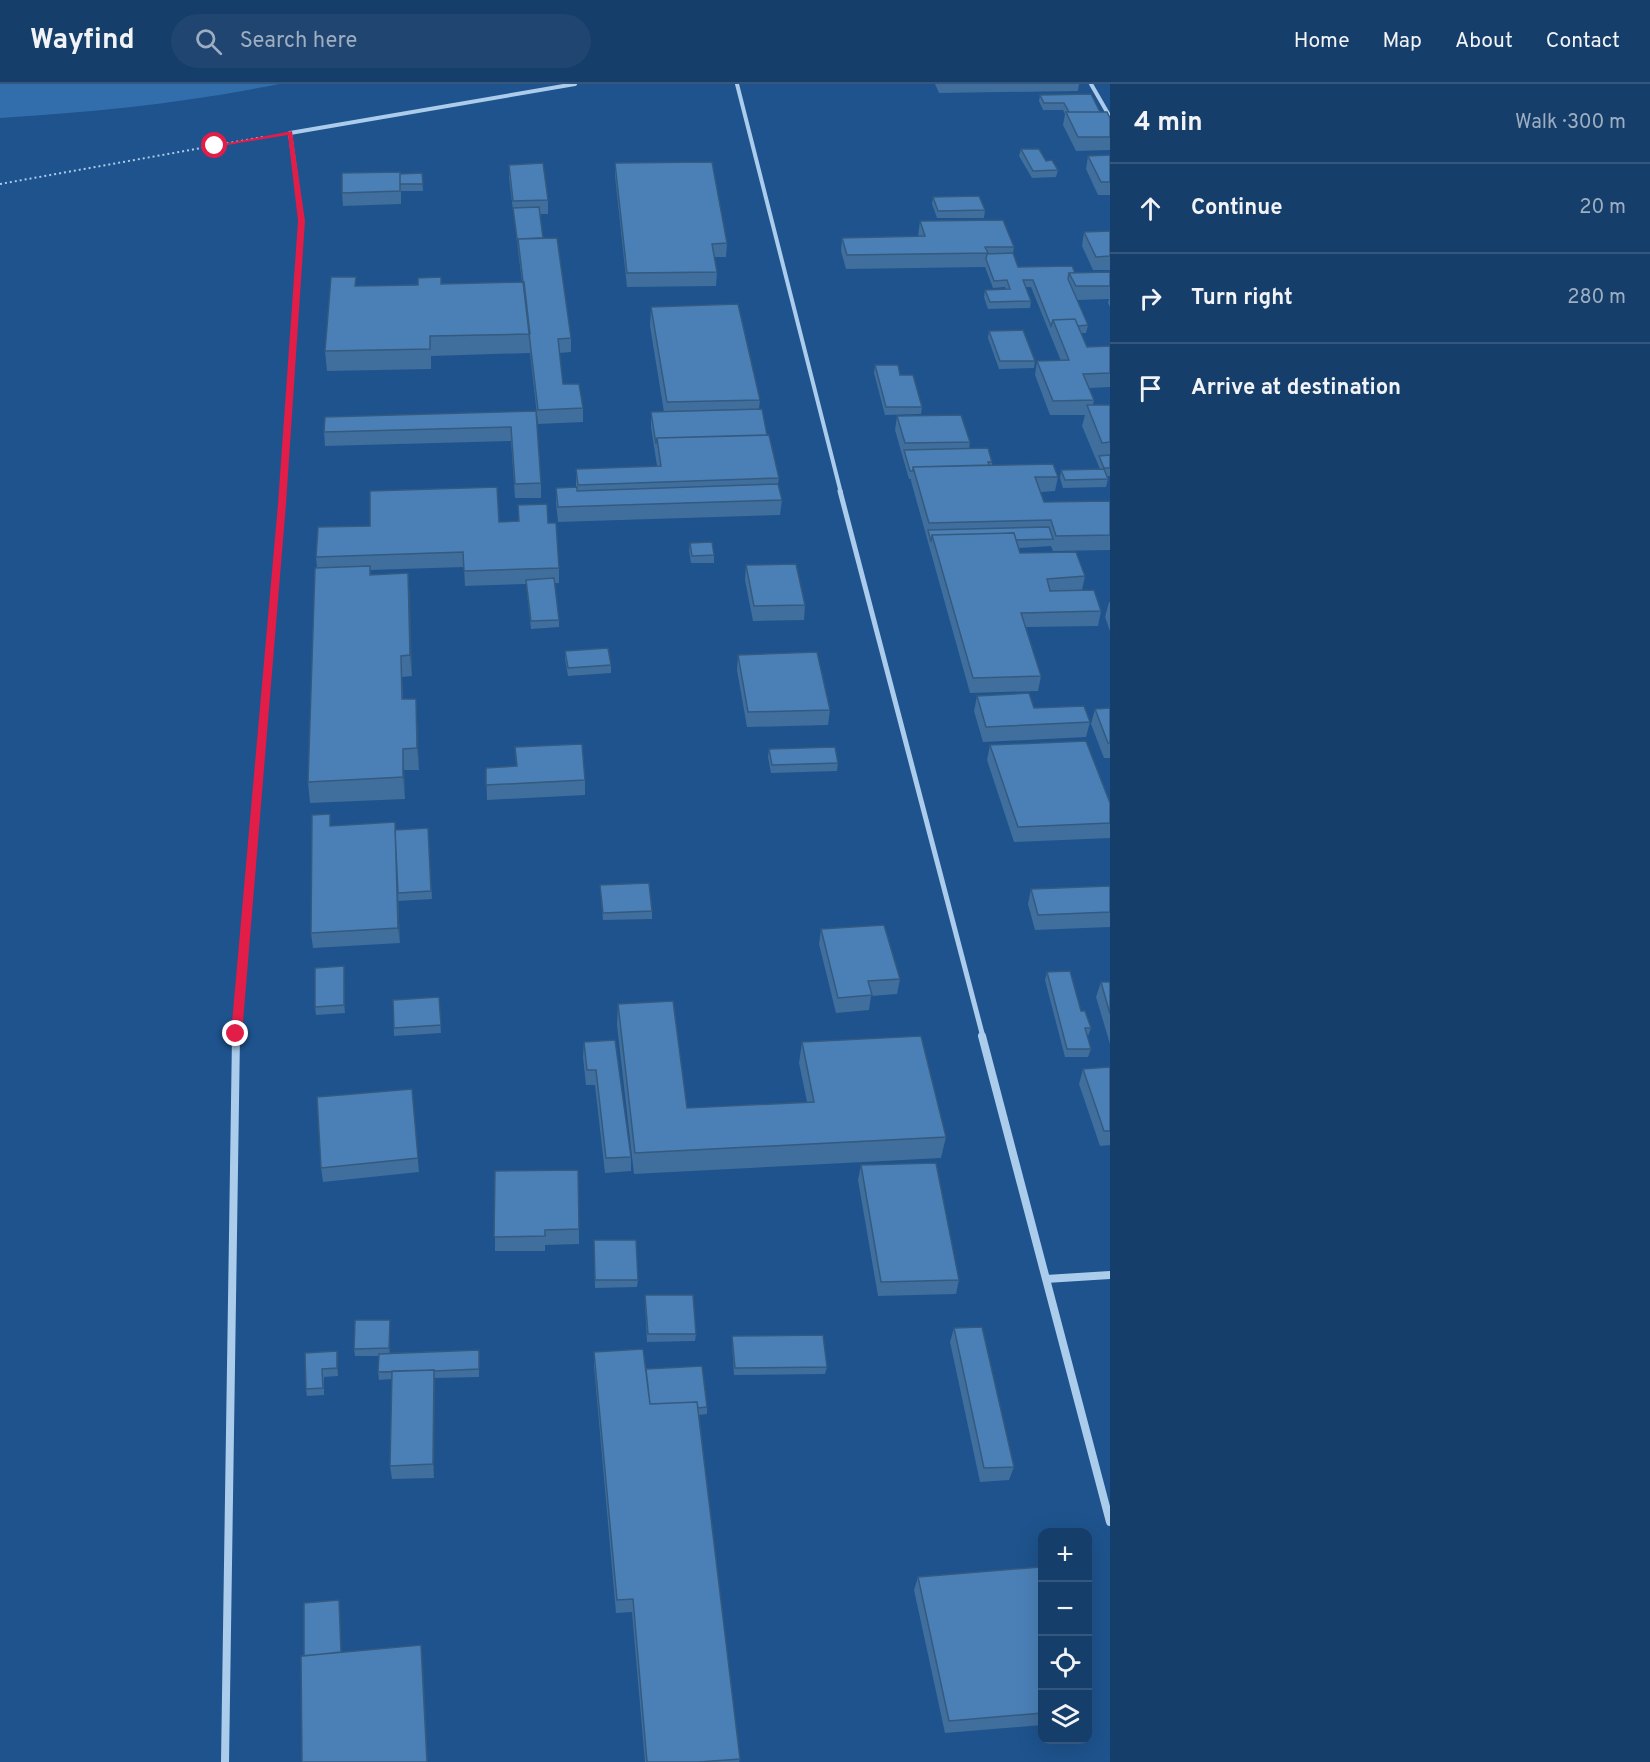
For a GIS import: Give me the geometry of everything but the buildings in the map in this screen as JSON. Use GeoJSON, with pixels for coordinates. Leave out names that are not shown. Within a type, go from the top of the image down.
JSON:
{"type":"FeatureCollection","features":[{"type":"Feature","properties":{"kind":"street"},"geometry":{"type":"LineString","coordinates":[[225,1762],[236,1034],[282,504],[301,232],[290,133],[575,84]]}},
{"type":"Feature","properties":{"kind":"street"},"geometry":{"type":"LineString","coordinates":[[736,84],[854,546],[1110,1522]]}},
{"type":"Feature","properties":{"kind":"street"},"geometry":{"type":"LineString","coordinates":[[1091,84],[1110,117]]}},
{"type":"Feature","properties":{"kind":"street"},"geometry":{"type":"LineString","coordinates":[[1046,1280],[1110,1275]]}},
{"type":"Feature","properties":{"kind":"path"},"geometry":{"type":"LineString","coordinates":[[0,184],[290,133]]}},
{"type":"Feature","properties":{"kind":"shaded area"},"geometry":{"type":"Polygon","coordinates":[[[0,84],[279,84],[140,106],[0,118],[0,84]]]}},
{"type":"Feature","properties":{"kind":"route"},"geometry":{"type":"LineString","coordinates":[[215,146],[290,133],[302,221],[282,504],[236,1034]]}}]}
